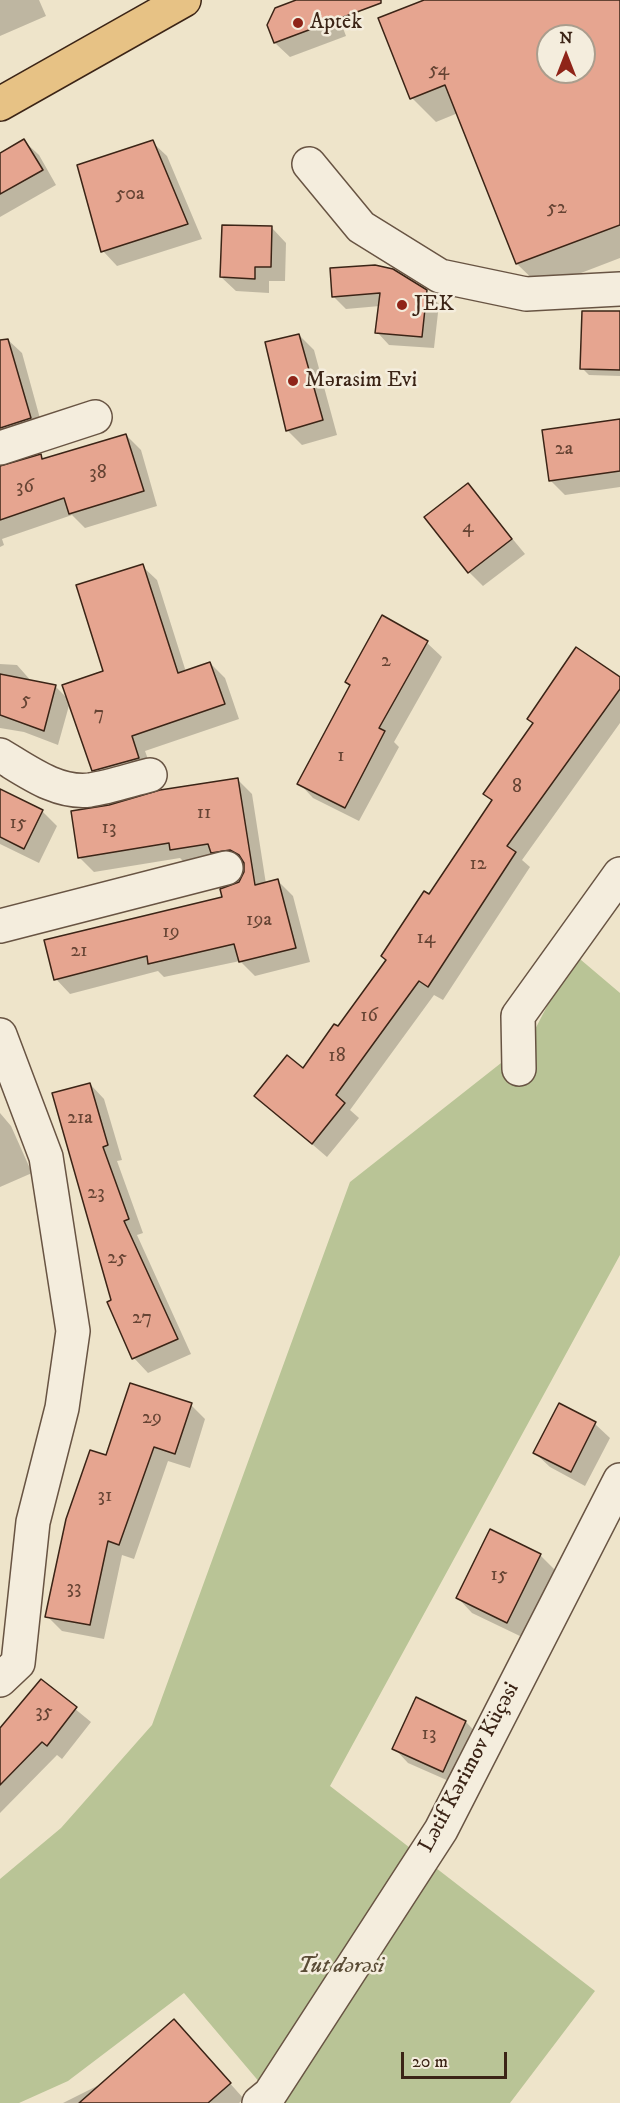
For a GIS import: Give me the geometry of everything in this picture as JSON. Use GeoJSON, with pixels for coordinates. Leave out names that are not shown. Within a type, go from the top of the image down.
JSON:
{"type":"FeatureCollection","features":[{"type":"Feature","properties":{"kind":"main road"},"geometry":{"type":"LineString","coordinates":[[0,104],[184,0]]}},
{"type":"Feature","properties":{"kind":"street"},"geometry":{"type":"LineString","coordinates":[[309,164],[361,227],[440,276],[526,294],[620,289]]}},
{"type":"Feature","properties":{"kind":"street"},"geometry":{"type":"LineString","coordinates":[[0,448],[95,417]]}},
{"type":"Feature","properties":{"kind":"street"},"geometry":{"type":"LineString","coordinates":[[0,755],[37,778],[60,787],[88,790],[150,775]]}},
{"type":"Feature","properties":{"kind":"street"},"geometry":{"type":"LineString","coordinates":[[0,926],[226,868]]}},
{"type":"Feature","properties":{"kind":"street"},"geometry":{"type":"LineString","coordinates":[[519,1069],[519,1016],[620,874]]}},
{"type":"Feature","properties":{"kind":"street"},"geometry":{"type":"LineString","coordinates":[[0,1035],[46,1157],[73,1331],[62,1408],[33,1522],[18,1663],[0,1680]]}},
{"type":"Feature","properties":{"kind":"street","name":"Lətif Kərimov Küçəsi"},"geometry":{"type":"LineString","coordinates":[[259,2103],[270,2094],[441,1830],[620,1480]]}},
{"type":"Feature","properties":{"kind":"green space","name":"Tut dərəsi"},"geometry":{"type":"Polygon","coordinates":[[[574,954],[620,993],[620,1255],[330,1786],[595,1991],[510,2103],[277,2103],[184,1993],[68,2081],[19,2103],[0,2103],[0,1879],[61,1828],[152,1725],[350,1182],[529,1041],[574,954]]]}},
{"type":"Feature","properties":{"kind":"building","name":"Aptek"},"geometry":{"type":"Polygon","coordinates":[[[296,0],[381,0],[381,3],[274,43],[267,25],[275,8],[296,0]]]}},
{"type":"Feature","properties":{"kind":"building"},"geometry":{"type":"Polygon","coordinates":[[[424,0],[620,0],[620,225],[516,264],[445,85],[410,99],[378,18],[424,0]]]}},
{"type":"Feature","properties":{"kind":"building"},"geometry":{"type":"Polygon","coordinates":[[[24,139],[43,170],[0,194],[0,153],[24,139]]]}},
{"type":"Feature","properties":{"kind":"building"},"geometry":{"type":"Polygon","coordinates":[[[153,140],[188,224],[101,252],[77,165],[153,140]]]}},
{"type":"Feature","properties":{"kind":"building"},"geometry":{"type":"Polygon","coordinates":[[[222,225],[272,226],[271,267],[255,267],[255,279],[220,277],[222,225]]]}},
{"type":"Feature","properties":{"kind":"building","name":"JEK"},"geometry":{"type":"Polygon","coordinates":[[[375,265],[393,269],[427,290],[422,337],[375,333],[380,293],[332,297],[330,268],[375,265]]]}},
{"type":"Feature","properties":{"kind":"building"},"geometry":{"type":"Polygon","coordinates":[[[582,311],[620,311],[620,370],[580,369],[582,311]]]}},
{"type":"Feature","properties":{"kind":"building","name":"Mərasim Evi"},"geometry":{"type":"Polygon","coordinates":[[[299,334],[323,420],[286,431],[265,342],[299,334]]]}},
{"type":"Feature","properties":{"kind":"building"},"geometry":{"type":"Polygon","coordinates":[[[8,339],[31,418],[0,428],[0,340],[8,339]]]}},
{"type":"Feature","properties":{"kind":"building"},"geometry":{"type":"Polygon","coordinates":[[[620,419],[620,471],[549,481],[542,430],[620,419]]]}},
{"type":"Feature","properties":{"kind":"building"},"geometry":{"type":"Polygon","coordinates":[[[126,434],[144,491],[69,514],[64,498],[0,520],[0,466],[41,454],[42,459],[126,434]]]}},
{"type":"Feature","properties":{"kind":"building"},"geometry":{"type":"Polygon","coordinates":[[[468,483],[512,539],[468,573],[424,517],[468,483]]]}},
{"type":"Feature","properties":{"kind":"building"},"geometry":{"type":"Polygon","coordinates":[[[143,564],[178,673],[210,662],[225,704],[132,736],[139,758],[92,771],[62,685],[103,671],[76,585],[143,564]]]}},
{"type":"Feature","properties":{"kind":"building"},"geometry":{"type":"Polygon","coordinates":[[[382,615],[428,641],[379,728],[385,731],[345,808],[297,784],[350,685],[345,682],[382,615]]]}},
{"type":"Feature","properties":{"kind":"building"},"geometry":{"type":"Polygon","coordinates":[[[576,647],[620,677],[620,689],[507,846],[516,852],[428,987],[419,981],[336,1095],[345,1103],[312,1144],[254,1096],[287,1055],[303,1068],[334,1024],[338,1026],[386,960],[381,956],[424,891],[429,894],[492,800],[483,794],[533,723],[527,719],[576,647]]]}},
{"type":"Feature","properties":{"kind":"building"},"geometry":{"type":"Polygon","coordinates":[[[0,674],[56,685],[44,731],[0,715],[0,674]]]}},
{"type":"Feature","properties":{"kind":"building"},"geometry":{"type":"Polygon","coordinates":[[[238,778],[255,885],[278,879],[296,948],[239,962],[234,944],[148,964],[147,956],[54,980],[44,940],[222,897],[220,889],[239,882],[244,872],[244,863],[239,855],[230,850],[211,853],[208,844],[170,850],[169,843],[78,858],[71,811],[109,805],[160,790],[238,778]]]}},
{"type":"Feature","properties":{"kind":"building"},"geometry":{"type":"Polygon","coordinates":[[[0,789],[43,810],[24,849],[0,837],[0,789]]]}},
{"type":"Feature","properties":{"kind":"building"},"geometry":{"type":"Polygon","coordinates":[[[90,1083],[108,1145],[103,1147],[129,1219],[124,1221],[178,1339],[132,1359],[107,1302],[111,1300],[52,1093],[90,1083]]]}},
{"type":"Feature","properties":{"kind":"building"},"geometry":{"type":"Polygon","coordinates":[[[130,1383],[192,1403],[175,1454],[154,1447],[119,1545],[108,1541],[90,1625],[45,1617],[66,1519],[90,1450],[106,1455],[130,1383]]]}},
{"type":"Feature","properties":{"kind":"building"},"geometry":{"type":"Polygon","coordinates":[[[559,1403],[596,1422],[571,1472],[533,1453],[559,1403]]]}},
{"type":"Feature","properties":{"kind":"building"},"geometry":{"type":"Polygon","coordinates":[[[490,1529],[541,1554],[507,1623],[456,1598],[490,1529]]]}},
{"type":"Feature","properties":{"kind":"building"},"geometry":{"type":"Polygon","coordinates":[[[41,1679],[77,1707],[47,1746],[42,1742],[0,1785],[0,1728],[41,1679]]]}},
{"type":"Feature","properties":{"kind":"building"},"geometry":{"type":"Polygon","coordinates":[[[416,1697],[466,1721],[443,1772],[392,1749],[416,1697]]]}},
{"type":"Feature","properties":{"kind":"building"},"geometry":{"type":"Polygon","coordinates":[[[174,2019],[231,2083],[208,2103],[79,2103],[174,2019]]]}},
{"type":"Feature","properties":{"kind":"place","name":"Aptek"},"geometry":{"type":"Point","coordinates":[298,23]}},
{"type":"Feature","properties":{"kind":"place","name":"JEK"},"geometry":{"type":"Point","coordinates":[402,305]}},
{"type":"Feature","properties":{"kind":"place","name":"Mərasim Evi"},"geometry":{"type":"Point","coordinates":[293,381]}}]}
